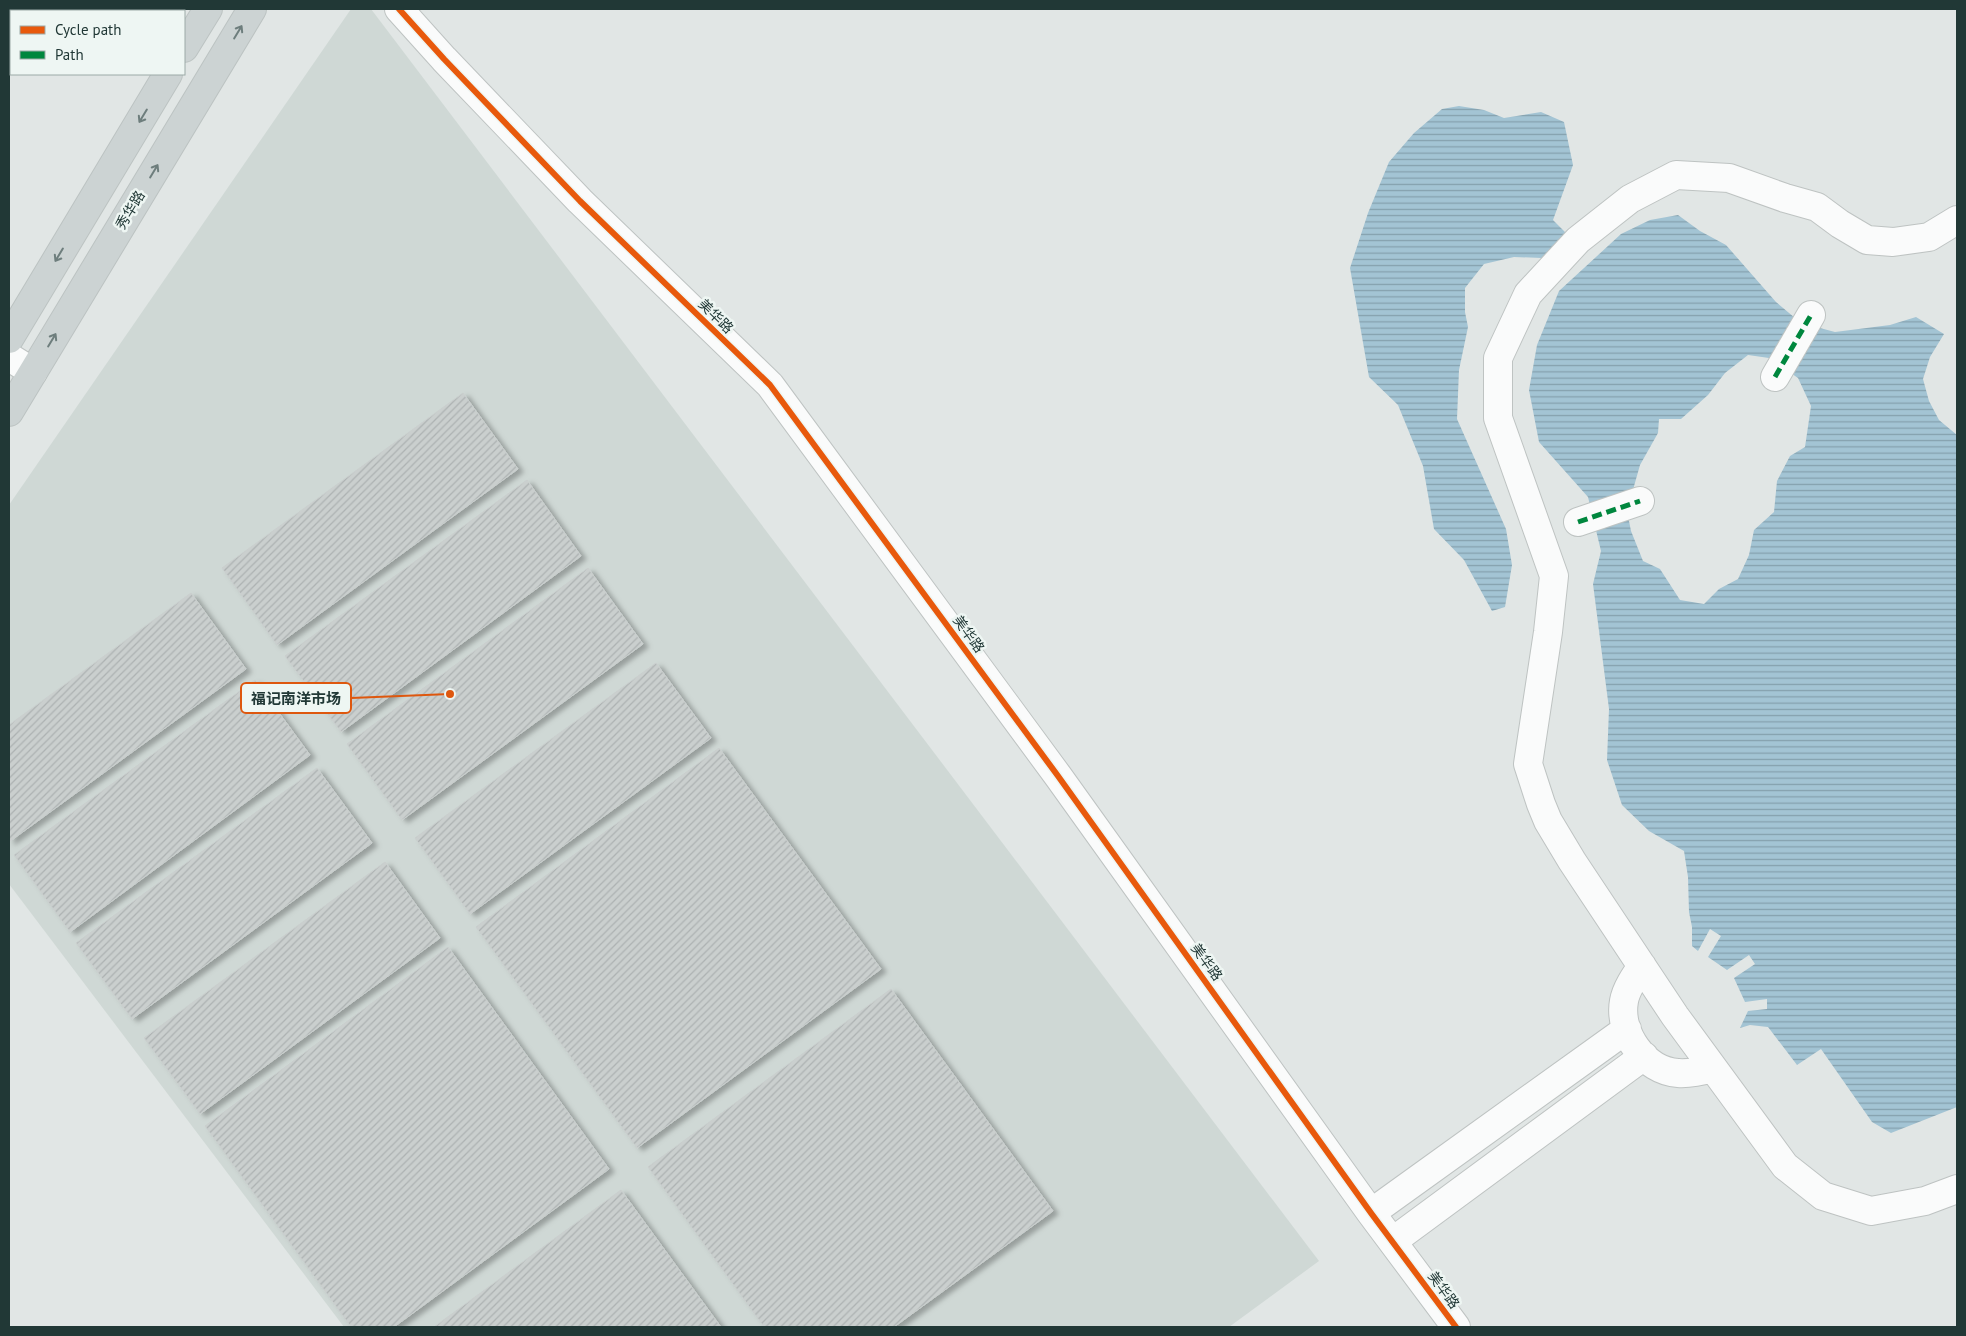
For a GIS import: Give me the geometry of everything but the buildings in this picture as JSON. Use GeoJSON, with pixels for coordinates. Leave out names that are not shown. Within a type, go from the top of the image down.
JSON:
{"type":"FeatureCollection","features":[{"type":"Feature","properties":{"kind":"main road"},"geometry":{"type":"LineString","coordinates":[[185,46],[208,9]]}},
{"type":"Feature","properties":{"kind":"main road","name":"秀华路"},"geometry":{"type":"LineString","coordinates":[[9,412],[252,9]]}},
{"type":"Feature","properties":{"kind":"main road"},"geometry":{"type":"LineString","coordinates":[[9,339],[167,75]]}},
{"type":"Feature","properties":{"kind":"street","name":"美华路"},"geometry":{"type":"LineString","coordinates":[[399,9],[444,59],[580,201],[770,385],[1058,776],[1371,1214],[1456,1327]]}},
{"type":"Feature","properties":{"kind":"street"},"geometry":{"type":"LineString","coordinates":[[1957,220],[1929,237],[1893,242],[1867,240],[1840,224],[1817,206],[1785,198],[1729,178],[1676,175],[1630,199],[1578,240],[1528,294],[1498,358],[1498,418],[1554,576],[1548,632],[1528,764],[1540,804],[1548,821],[1572,861],[1642,966],[1713,1068],[1785,1166],[1824,1196],[1871,1210],[1925,1201],[1957,1189]]}},
{"type":"Feature","properties":{"kind":"street"},"geometry":{"type":"LineString","coordinates":[[1775,377],[1811,315]]}},
{"type":"Feature","properties":{"kind":"street"},"geometry":{"type":"LineString","coordinates":[[9,357],[33,372]]}},
{"type":"Feature","properties":{"kind":"street"},"geometry":{"type":"LineString","coordinates":[[1578,522],[1640,501]]}},
{"type":"Feature","properties":{"kind":"street"},"geometry":{"type":"LineString","coordinates":[[1642,966],[1624,1000],[1623,1019],[1636,1048],[1653,1064],[1677,1074],[1713,1068]]}},
{"type":"Feature","properties":{"kind":"street"},"geometry":{"type":"LineString","coordinates":[[1371,1214],[1626,1029]]}},
{"type":"Feature","properties":{"kind":"street"},"geometry":{"type":"LineString","coordinates":[[1393,1241],[1644,1056]]}},
{"type":"Feature","properties":{"kind":"shaded area"},"geometry":{"type":"Polygon","coordinates":[[[351,9],[371,9],[1319,1261],[1229,1327],[344,1327],[9,884],[9,505],[351,9]]]}},
{"type":"Feature","properties":{"kind":"water"},"geometry":{"type":"Polygon","coordinates":[[[1459,106],[1484,110],[1504,118],[1541,112],[1564,122],[1573,165],[1553,220],[1566,233],[1542,258],[1514,257],[1484,264],[1465,288],[1465,312],[1468,327],[1459,370],[1457,419],[1506,529],[1512,565],[1505,607],[1492,611],[1464,560],[1434,529],[1423,466],[1398,405],[1369,377],[1350,268],[1368,213],[1389,162],[1414,133],[1442,109],[1459,106]]]}},
{"type":"Feature","properties":{"kind":"water"},"geometry":{"type":"Polygon","coordinates":[[[1678,215],[1700,231],[1726,245],[1776,302],[1801,323],[1835,332],[1890,325],[1916,317],[1944,334],[1930,357],[1923,379],[1929,401],[1939,420],[1957,435],[1957,1107],[1891,1133],[1872,1122],[1821,1049],[1797,1065],[1768,1027],[1750,1025],[1740,1028],[1748,1011],[1767,1009],[1767,999],[1745,1002],[1734,978],[1755,964],[1749,955],[1727,970],[1708,957],[1721,936],[1710,929],[1698,951],[1692,946],[1688,877],[1684,851],[1649,831],[1622,805],[1607,760],[1609,709],[1593,584],[1601,551],[1588,497],[1539,442],[1529,390],[1537,345],[1559,291],[1621,234],[1650,220],[1678,215]],[[1748,355],[1725,373],[1708,395],[1681,419],[1659,419],[1658,433],[1640,465],[1627,511],[1631,531],[1643,561],[1660,569],[1680,600],[1704,604],[1719,589],[1738,579],[1749,555],[1754,530],[1774,512],[1777,481],[1790,456],[1805,447],[1811,406],[1798,378],[1769,358],[1748,355]]]}},
{"type":"Feature","properties":{"kind":"marked path"},"geometry":{"type":"LineString","coordinates":[[1775,377],[1811,315]]}},
{"type":"Feature","properties":{"kind":"marked path"},"geometry":{"type":"LineString","coordinates":[[1578,522],[1640,501]]}},
{"type":"Feature","properties":{"kind":"cycle path"},"geometry":{"type":"LineString","coordinates":[[399,9],[444,59],[580,201],[770,385],[1058,776],[1371,1213],[1456,1327]]}},
{"type":"Feature","properties":{"kind":"place","name":"福记南洋市场"},"geometry":{"type":"Point","coordinates":[450,694]}}]}
